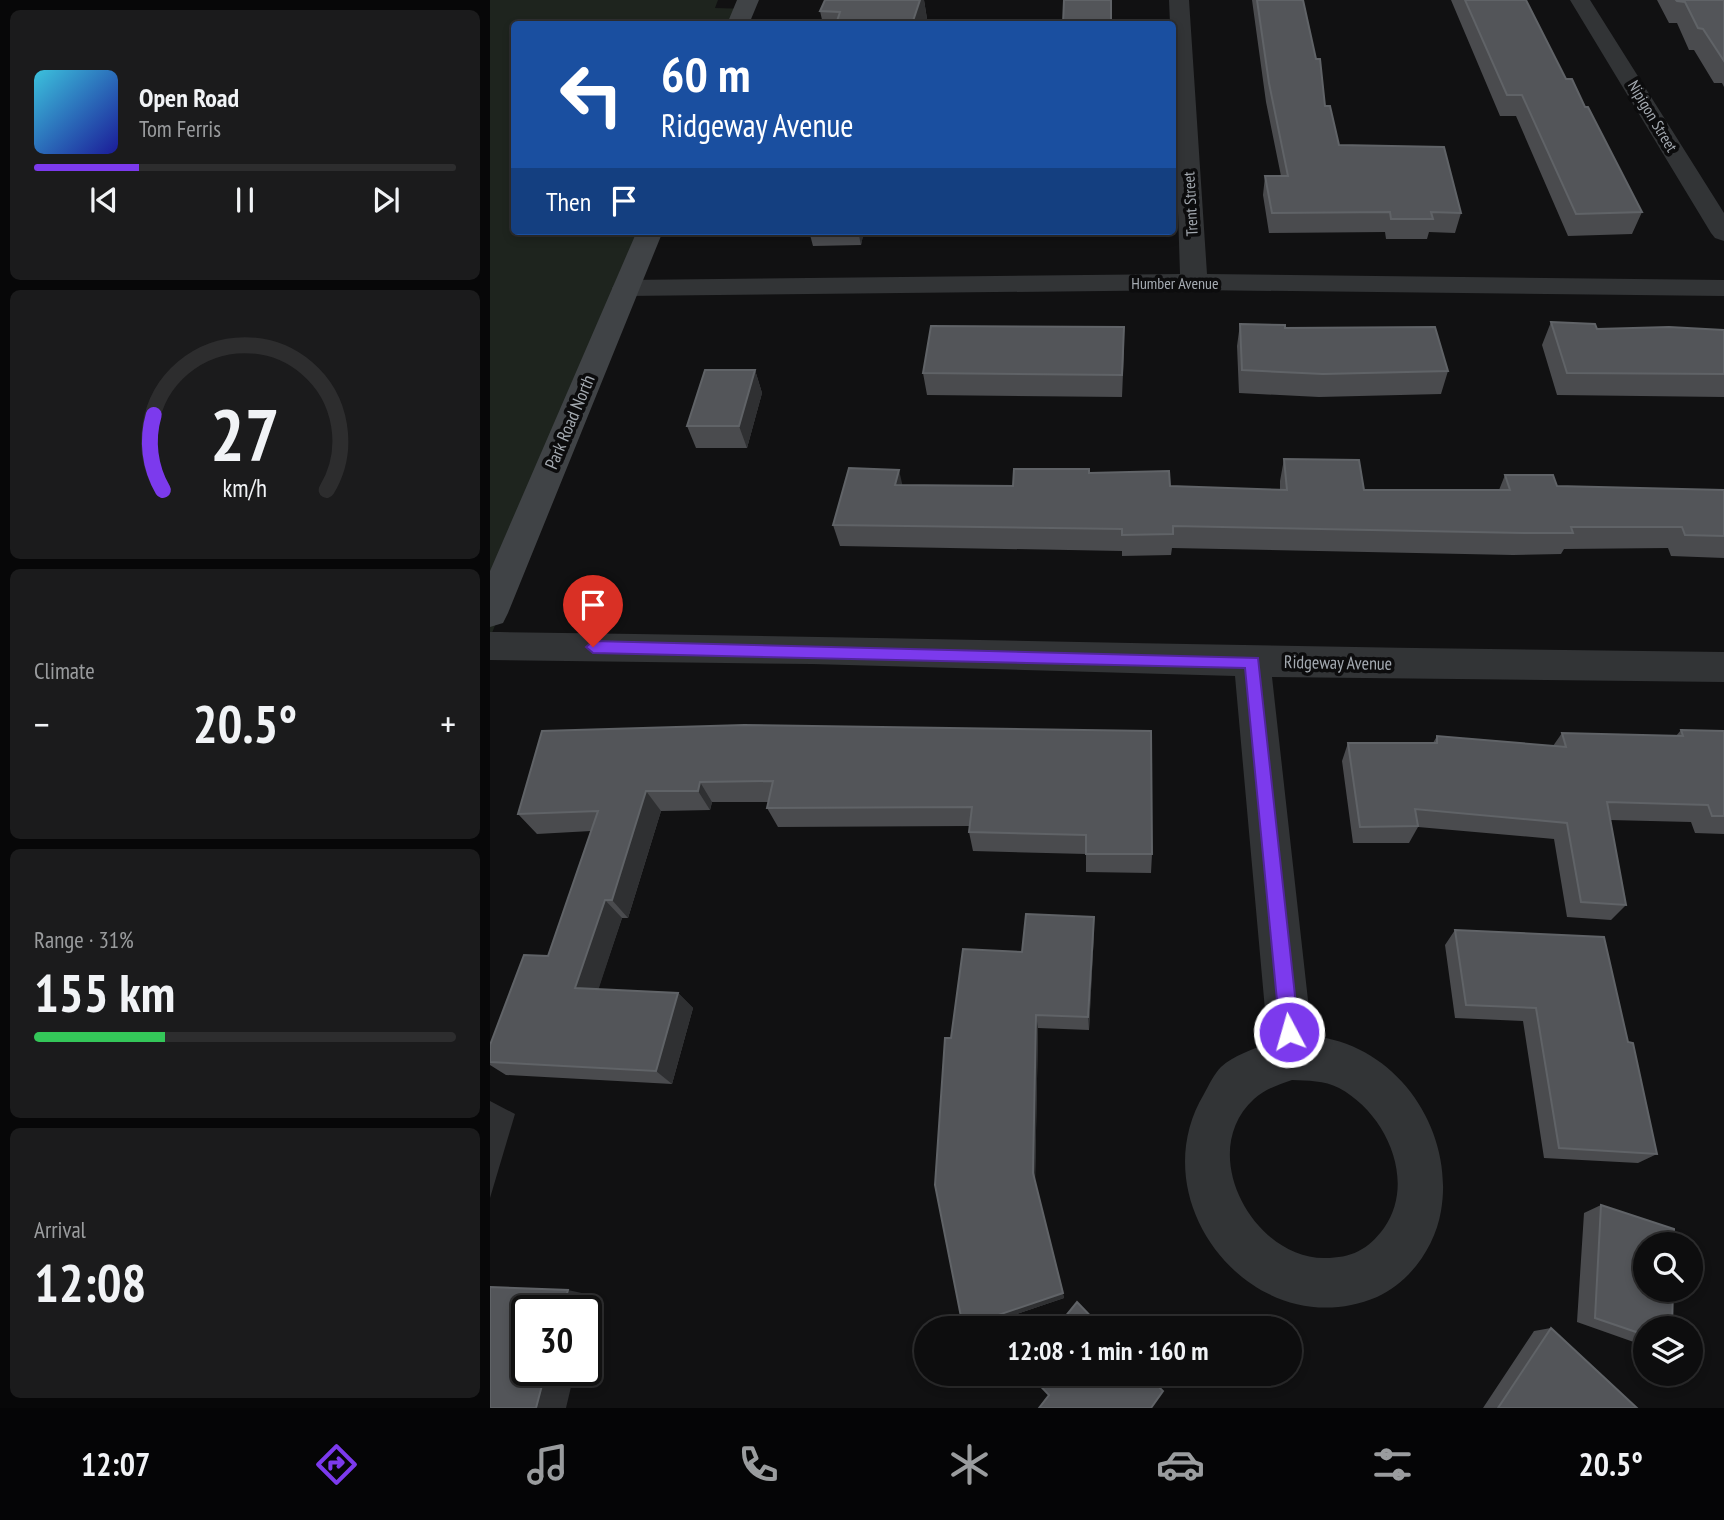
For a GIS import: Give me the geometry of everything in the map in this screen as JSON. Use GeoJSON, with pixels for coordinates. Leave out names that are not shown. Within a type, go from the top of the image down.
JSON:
{"type":"FeatureCollection","features":[{"type":"Feature","properties":{"kind":"main road"},"geometry":{"type":"LineString","coordinates":[[738,21],[748,0]]}},
{"type":"Feature","properties":{"kind":"main road","name":"Park Road North"},"geometry":{"type":"LineString","coordinates":[[490,613],[648,235]]}},
{"type":"Feature","properties":{"kind":"street","name":"Trent Street"},"geometry":{"type":"LineString","coordinates":[[1179,0],[1194,282]]}},
{"type":"Feature","properties":{"kind":"street","name":"Nipigon Street"},"geometry":{"type":"LineString","coordinates":[[1580,0],[1724,233]]}},
{"type":"Feature","properties":{"kind":"street","name":"Humber Avenue"},"geometry":{"type":"LineString","coordinates":[[626,288],[1194,282],[1724,288]]}},
{"type":"Feature","properties":{"kind":"street","name":"Ridgeway Avenue"},"geometry":{"type":"LineString","coordinates":[[490,646],[812,650],[1252,662],[1724,667]]}},
{"type":"Feature","properties":{"kind":"street"},"geometry":{"type":"LineString","coordinates":[[1252,662],[1292,1058]]}},
{"type":"Feature","properties":{"kind":"street"},"geometry":{"type":"LineString","coordinates":[[1292,1058],[1324,1060],[1356,1073],[1384,1094],[1406,1124],[1419,1159],[1421,1196],[1412,1230],[1392,1259],[1363,1279],[1328,1286],[1292,1280],[1256,1262],[1228,1231],[1211,1194],[1207,1155],[1214,1118],[1232,1088],[1259,1068],[1292,1058]]}},
{"type":"Feature","properties":{"kind":"shaded area"},"geometry":{"type":"Polygon","coordinates":[[[490,0],[718,0],[715,8],[749,9],[743,21],[511,21],[511,235],[649,235],[490,638],[490,0]]]}},
{"type":"Feature","properties":{"kind":"building"},"geometry":{"type":"Polygon","coordinates":[[[825,0],[920,0],[913,21],[837,21],[840,12],[820,11],[825,0]]]}},
{"type":"Feature","properties":{"kind":"building"},"geometry":{"type":"Polygon","coordinates":[[[1064,0],[1111,0],[1111,21],[1063,21],[1064,0]]]}},
{"type":"Feature","properties":{"kind":"building"},"geometry":{"type":"Polygon","coordinates":[[[1257,0],[1303,0],[1316,59],[1320,59],[1325,106],[1330,106],[1339,145],[1444,147],[1461,213],[1431,212],[1433,219],[1391,219],[1390,212],[1272,213],[1265,176],[1288,176],[1269,83],[1257,0]]]}},
{"type":"Feature","properties":{"kind":"building"},"geometry":{"type":"Polygon","coordinates":[[[1465,0],[1526,0],[1566,79],[1572,79],[1585,107],[1588,107],[1642,212],[1576,214],[1522,95],[1507,95],[1465,0]]]}},
{"type":"Feature","properties":{"kind":"building"},"geometry":{"type":"Polygon","coordinates":[[[1676,0],[1724,0],[1724,61],[1703,29],[1698,28],[1685,2],[1676,0]]]}},
{"type":"Feature","properties":{"kind":"building"},"geometry":{"type":"Polygon","coordinates":[[[1551,322],[1595,324],[1597,329],[1669,327],[1724,330],[1724,374],[1567,373],[1551,322]]]}},
{"type":"Feature","properties":{"kind":"building"},"geometry":{"type":"Polygon","coordinates":[[[1240,324],[1285,325],[1285,328],[1435,327],[1448,371],[1323,374],[1242,370],[1240,324]]]}},
{"type":"Feature","properties":{"kind":"building"},"geometry":{"type":"Polygon","coordinates":[[[931,326],[1124,327],[1122,375],[923,373],[931,326]]]}},
{"type":"Feature","properties":{"kind":"building"},"geometry":{"type":"Polygon","coordinates":[[[705,370],[755,370],[739,426],[687,426],[705,370]]]}},
{"type":"Feature","properties":{"kind":"building"},"geometry":{"type":"Polygon","coordinates":[[[1284,459],[1359,460],[1364,490],[1510,490],[1505,475],[1553,475],[1557,486],[1724,490],[1724,536],[1685,535],[1682,527],[1571,527],[1573,533],[1523,533],[1173,526],[1173,534],[1122,535],[1122,529],[833,525],[849,468],[899,470],[895,485],[1013,486],[1014,469],[1089,469],[1089,473],[1169,471],[1170,486],[1287,490],[1284,459]]]}},
{"type":"Feature","properties":{"kind":"building"},"geometry":{"type":"Polygon","coordinates":[[[744,725],[1151,731],[1152,854],[1086,854],[1086,835],[969,832],[972,807],[767,808],[773,781],[700,782],[698,791],[646,791],[612,900],[605,900],[575,988],[678,993],[656,1071],[490,1062],[490,1045],[524,955],[548,956],[598,811],[518,814],[542,731],[744,725]]]}},
{"type":"Feature","properties":{"kind":"building"},"geometry":{"type":"Polygon","coordinates":[[[1681,730],[1724,731],[1724,816],[1712,816],[1708,805],[1607,802],[1626,905],[1581,902],[1567,823],[1415,809],[1418,826],[1360,827],[1348,743],[1437,743],[1437,736],[1566,747],[1562,733],[1683,736],[1681,730]]]}},
{"type":"Feature","properties":{"kind":"building"},"geometry":{"type":"Polygon","coordinates":[[[1026,914],[1094,917],[1088,1017],[1036,1015],[1033,1173],[1063,1293],[995,1316],[961,1316],[935,1185],[945,1038],[951,1038],[963,949],[1022,952],[1026,914]]]}},
{"type":"Feature","properties":{"kind":"building"},"geometry":{"type":"Polygon","coordinates":[[[1455,930],[1604,937],[1628,1042],[1633,1043],[1657,1154],[1559,1148],[1536,1008],[1466,1005],[1455,930]]]}},
{"type":"Feature","properties":{"kind":"building"},"geometry":{"type":"Polygon","coordinates":[[[1601,1205],[1674,1229],[1674,1232],[1633,1232],[1633,1302],[1673,1302],[1672,1316],[1633,1316],[1633,1331],[1595,1318],[1601,1205]]]}},
{"type":"Feature","properties":{"kind":"building"},"geometry":{"type":"Polygon","coordinates":[[[490,1287],[568,1290],[567,1295],[511,1295],[511,1386],[542,1386],[536,1408],[490,1408],[490,1287]]]}},
{"type":"Feature","properties":{"kind":"building"},"geometry":{"type":"Polygon","coordinates":[[[1077,1302],[1090,1316],[1066,1316],[1077,1302]]]}},
{"type":"Feature","properties":{"kind":"building"},"geometry":{"type":"Polygon","coordinates":[[[1551,1328],[1637,1408],[1498,1408],[1551,1328]]]}},
{"type":"Feature","properties":{"kind":"building"},"geometry":{"type":"Polygon","coordinates":[[[1040,1386],[1158,1386],[1163,1391],[1151,1408],[1039,1408],[1049,1395],[1040,1386]]]}},
{"type":"Feature","properties":{"kind":"route"},"geometry":{"type":"LineString","coordinates":[[593,647],[1252,662],[1289,1032]]}}]}
